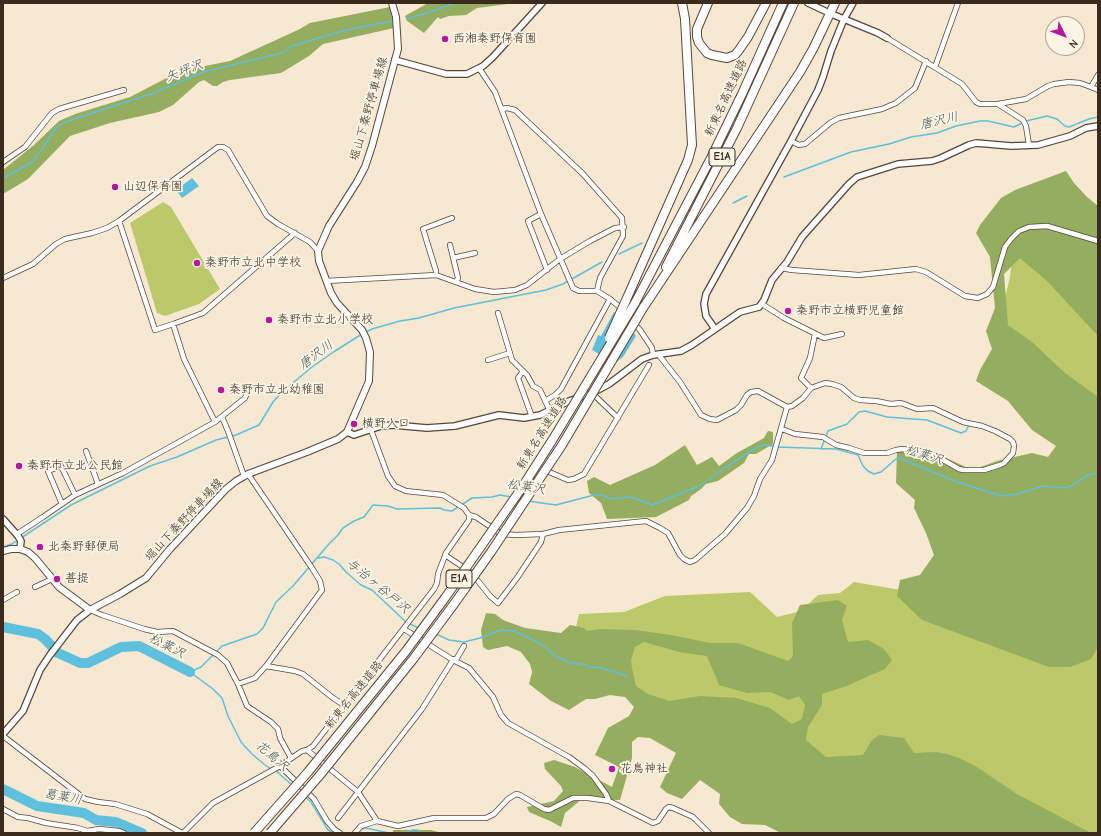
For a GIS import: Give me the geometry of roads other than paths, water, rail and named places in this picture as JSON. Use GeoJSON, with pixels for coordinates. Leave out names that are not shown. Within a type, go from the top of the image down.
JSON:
{"type":"FeatureCollection","features":[{"type":"Feature","properties":{"kind":"highway"},"geometry":{"type":"LineString","coordinates":[[592,375],[691,151],[692,137],[685,19],[682,3]]}},
{"type":"Feature","properties":{"kind":"highway"},"geometry":{"type":"LineString","coordinates":[[708,3],[697,29],[699,43],[707,53],[712,56],[727,58],[739,50],[748,37],[766,3]]}},
{"type":"Feature","properties":{"kind":"highway","name":"新東名高速道路"},"geometry":{"type":"LineString","coordinates":[[254,833],[308,772],[406,651],[521,489],[635,304],[715,149],[742,94],[783,3]]}},
{"type":"Feature","properties":{"kind":"highway","name":"新東名高速道路"},"geometry":{"type":"LineString","coordinates":[[270,833],[320,775],[414,658],[491,552],[562,445],[644,308],[680,242],[737,128],[794,3]]}},
{"type":"Feature","properties":{"kind":"highway"},"geometry":{"type":"LineString","coordinates":[[644,308],[800,72],[835,3]]}},
{"type":"Feature","properties":{"kind":"main road","name":"堀山下秦野停車場線"},"geometry":{"type":"LineString","coordinates":[[318,251],[329,226],[358,182],[372,146],[398,48],[396,17],[392,3]]}},
{"type":"Feature","properties":{"kind":"main road"},"geometry":{"type":"LineString","coordinates":[[318,251],[319,261],[326,281],[337,303],[362,330],[370,352],[369,381],[346,432]]}},
{"type":"Feature","properties":{"kind":"main road","name":"堀山下秦野停車場線"},"geometry":{"type":"LineString","coordinates":[[90,610],[146,578],[170,549],[226,489],[246,475],[338,439],[346,432]]}},
{"type":"Feature","properties":{"kind":"main road"},"geometry":{"type":"LineString","coordinates":[[3,552],[20,549],[28,552],[66,593],[90,610]]}},
{"type":"Feature","properties":{"kind":"street"},"geometry":{"type":"LineString","coordinates":[[395,60],[446,74],[467,74],[479,68],[493,57],[542,3]]}},
{"type":"Feature","properties":{"kind":"street"},"geometry":{"type":"LineString","coordinates":[[808,3],[825,11]]}},
{"type":"Feature","properties":{"kind":"street"},"geometry":{"type":"LineString","coordinates":[[715,329],[706,316],[704,304],[706,294],[818,90],[831,51],[844,19],[853,3]]}},
{"type":"Feature","properties":{"kind":"street"},"geometry":{"type":"LineString","coordinates":[[936,68],[958,3]]}},
{"type":"Feature","properties":{"kind":"street"},"geometry":{"type":"LineString","coordinates":[[834,15],[878,33],[926,61],[962,84],[976,102],[980,104],[998,104],[1026,99],[1054,84],[1069,82],[1091,86],[1098,90]]}},
{"type":"Feature","properties":{"kind":"street"},"geometry":{"type":"LineString","coordinates":[[791,141],[799,145],[804,144],[830,123],[839,118],[882,109],[896,103],[915,88],[926,61]]}},
{"type":"Feature","properties":{"kind":"street"},"geometry":{"type":"LineString","coordinates":[[479,68],[495,92],[541,214],[573,288],[578,291],[597,291],[610,299],[620,308],[640,330],[656,354],[680,382],[701,415],[716,420],[736,410],[751,392],[758,391],[787,408]]}},
{"type":"Feature","properties":{"kind":"street"},"geometry":{"type":"LineString","coordinates":[[1091,86],[1098,75]]}},
{"type":"Feature","properties":{"kind":"street"},"geometry":{"type":"LineString","coordinates":[[3,162],[25,147],[52,113],[59,109],[124,90]]}},
{"type":"Feature","properties":{"kind":"street"},"geometry":{"type":"LineString","coordinates":[[998,104],[1022,120],[1026,126],[1029,145]]}},
{"type":"Feature","properties":{"kind":"street"},"geometry":{"type":"LineString","coordinates":[[502,109],[511,108],[515,110],[582,172],[622,218],[624,228],[623,236],[600,278],[597,291]]}},
{"type":"Feature","properties":{"kind":"street"},"geometry":{"type":"LineString","coordinates":[[346,432],[354,435],[381,426],[392,425],[427,428],[448,426],[499,415],[524,418],[550,411],[609,384],[642,359],[656,354],[681,351],[740,312],[759,307],[762,304],[772,280],[802,237],[857,177],[898,164],[932,161],[976,143],[1011,146],[1038,145],[1060,139],[1086,128],[1098,126]]}},
{"type":"Feature","properties":{"kind":"street"},"geometry":{"type":"LineString","coordinates":[[3,278],[33,264],[56,244],[66,239],[100,230],[119,220],[218,147],[224,147],[228,150],[267,216],[310,242],[318,251]]}},
{"type":"Feature","properties":{"kind":"street"},"geometry":{"type":"LineString","coordinates":[[541,214],[528,221],[547,270]]}},
{"type":"Feature","properties":{"kind":"street"},"geometry":{"type":"LineString","coordinates":[[436,275],[423,229],[452,218]]}},
{"type":"Feature","properties":{"kind":"street"},"geometry":{"type":"LineString","coordinates":[[119,220],[155,330],[203,313],[295,233]]}},
{"type":"Feature","properties":{"kind":"street"},"geometry":{"type":"LineString","coordinates":[[781,268],[859,275],[916,269],[926,272],[965,296],[978,298],[986,294],[993,286],[1005,247],[1019,231],[1029,227],[1047,226],[1098,241]]}},
{"type":"Feature","properties":{"kind":"street"},"geometry":{"type":"LineString","coordinates":[[326,281],[436,275],[475,289],[494,292],[516,290],[527,285],[560,259],[615,228],[624,228]]}},
{"type":"Feature","properties":{"kind":"street"},"geometry":{"type":"LineString","coordinates":[[450,245],[458,278],[456,282]]}},
{"type":"Feature","properties":{"kind":"street"},"geometry":{"type":"LineString","coordinates":[[453,258],[475,253]]}},
{"type":"Feature","properties":{"kind":"street"},"geometry":{"type":"LineString","coordinates":[[545,401],[556,395],[561,389],[610,299]]}},
{"type":"Feature","properties":{"kind":"street"},"geometry":{"type":"LineString","coordinates":[[762,304],[784,318],[824,338],[842,334]]}},
{"type":"Feature","properties":{"kind":"street"},"geometry":{"type":"LineString","coordinates":[[498,313],[512,360],[528,375],[533,386],[540,390],[550,411]]}},
{"type":"Feature","properties":{"kind":"street"},"geometry":{"type":"LineString","coordinates":[[173,324],[184,359],[215,422]]}},
{"type":"Feature","properties":{"kind":"street"},"geometry":{"type":"LineString","coordinates":[[811,388],[801,378],[810,358],[815,334]]}},
{"type":"Feature","properties":{"kind":"street"},"geometry":{"type":"LineString","coordinates":[[488,360],[510,353]]}},
{"type":"Feature","properties":{"kind":"street"},"geometry":{"type":"LineString","coordinates":[[533,466],[568,480],[584,474],[649,365]]}},
{"type":"Feature","properties":{"kind":"street"},"geometry":{"type":"LineString","coordinates":[[523,371],[518,378],[532,417]]}},
{"type":"Feature","properties":{"kind":"street"},"geometry":{"type":"LineString","coordinates":[[782,429],[795,434],[825,438],[836,445],[864,454],[887,453],[902,449],[926,452],[963,470],[984,470],[1000,465],[1004,463],[1013,453],[1013,442],[982,426],[963,422],[933,408],[917,409],[900,403],[890,404],[860,400],[854,398],[841,388],[832,384],[820,384],[811,388],[803,398],[787,408]]}},
{"type":"Feature","properties":{"kind":"street"},"geometry":{"type":"LineString","coordinates":[[18,537],[75,495],[123,473],[215,422],[245,398],[250,387]]}},
{"type":"Feature","properties":{"kind":"street"},"geometry":{"type":"LineString","coordinates":[[592,393],[618,418]]}},
{"type":"Feature","properties":{"kind":"street"},"geometry":{"type":"LineString","coordinates":[[371,430],[388,476],[395,486],[406,491],[433,493],[443,496],[462,506],[469,515],[476,517],[501,534],[543,534],[566,529],[646,521],[668,534],[684,559],[690,562],[695,560],[725,534],[747,508],[754,496],[760,479],[772,460],[787,408]]}},
{"type":"Feature","properties":{"kind":"street"},"geometry":{"type":"LineString","coordinates":[[222,417],[246,475],[311,567],[322,586],[321,592],[266,666],[255,678],[238,684]]}},
{"type":"Feature","properties":{"kind":"street"},"geometry":{"type":"LineString","coordinates":[[86,451],[98,484]]}},
{"type":"Feature","properties":{"kind":"street"},"geometry":{"type":"LineString","coordinates":[[62,504],[48,471],[61,466],[75,495]]}},
{"type":"Feature","properties":{"kind":"street"},"geometry":{"type":"LineString","coordinates":[[290,758],[280,738],[278,729],[271,722],[247,706],[227,663],[218,655],[173,631],[157,632],[144,629],[90,610],[77,620],[56,646],[40,670],[23,711],[3,735],[85,799],[122,806],[147,814],[182,833],[213,804],[279,767],[302,751],[307,750],[319,739],[434,589],[445,555],[451,544],[469,520],[469,515]]}},
{"type":"Feature","properties":{"kind":"street"},"geometry":{"type":"LineString","coordinates":[[3,520],[18,537],[20,549]]}},
{"type":"Feature","properties":{"kind":"street"},"geometry":{"type":"LineString","coordinates":[[445,555],[472,574],[490,596],[498,603],[541,542],[543,534]]}},
{"type":"Feature","properties":{"kind":"street"},"geometry":{"type":"LineString","coordinates":[[35,587],[52,579]]}},
{"type":"Feature","properties":{"kind":"street"},"geometry":{"type":"LineString","coordinates":[[4,603],[17,592]]}},
{"type":"Feature","properties":{"kind":"street"},"geometry":{"type":"LineString","coordinates":[[405,628],[453,660],[469,668],[493,697],[501,714],[508,723],[569,757],[584,768],[593,776],[606,794],[609,801]]}},
{"type":"Feature","properties":{"kind":"street"},"geometry":{"type":"LineString","coordinates":[[338,818],[430,698],[453,660],[457,658],[464,646]]}},
{"type":"Feature","properties":{"kind":"street"},"geometry":{"type":"LineString","coordinates":[[266,666],[295,671],[303,674],[344,705]]}},
{"type":"Feature","properties":{"kind":"street"},"geometry":{"type":"LineString","coordinates":[[307,750],[358,792],[377,821]]}},
{"type":"Feature","properties":{"kind":"street"},"geometry":{"type":"LineString","coordinates":[[279,767],[314,799],[327,821],[340,833]]}},
{"type":"Feature","properties":{"kind":"street"},"geometry":{"type":"LineString","coordinates":[[355,833],[361,826],[377,821],[398,826],[434,818],[486,818],[494,814],[508,799],[516,794],[544,809],[549,810],[573,798],[588,798],[609,801],[653,823],[658,821],[669,807],[693,816],[709,833]]}},
{"type":"Feature","properties":{"kind":"street"},"geometry":{"type":"LineString","coordinates":[[3,809],[18,817],[46,823],[78,828],[87,831],[99,829],[119,830],[124,833]]}},
{"type":"Feature","properties":{"kind":"water"},"geometry":{"type":"Polygon","coordinates":[[[192,178],[199,186],[182,198],[176,190],[192,178]]]}},
{"type":"Feature","properties":{"kind":"water"},"geometry":{"type":"Polygon","coordinates":[[[614,312],[622,317],[636,336],[623,357],[615,363],[592,350],[598,335],[601,336],[614,312]]]}},
{"type":"Feature","properties":{"kind":"waterway","name":"矢坪沢"},"geometry":{"type":"LineString","coordinates":[[407,19],[454,3]]}},
{"type":"Feature","properties":{"kind":"waterway","name":"矢坪沢"},"geometry":{"type":"LineString","coordinates":[[3,178],[31,163],[56,128],[65,122],[151,94],[203,72],[282,53],[292,46],[346,30],[393,21]]}},
{"type":"Feature","properties":{"kind":"waterway","name":"唐沢川"},"geometry":{"type":"LineString","coordinates":[[1026,121],[1047,116],[1057,119],[1065,126],[1069,127],[1098,117]]}},
{"type":"Feature","properties":{"kind":"waterway","name":"唐沢川"},"geometry":{"type":"LineString","coordinates":[[784,177],[851,152],[889,144],[911,137],[937,133],[956,126],[980,121],[988,121],[1014,127],[1022,123]]}},
{"type":"Feature","properties":{"kind":"waterway","name":"唐沢川"},"geometry":{"type":"LineString","coordinates":[[733,203],[747,196]]}},
{"type":"Feature","properties":{"kind":"waterway","name":"唐沢川"},"geometry":{"type":"LineString","coordinates":[[619,254],[642,243]]}},
{"type":"Feature","properties":{"kind":"waterway","name":"唐沢川"},"geometry":{"type":"LineString","coordinates":[[366,332],[400,321],[419,318],[454,308],[546,290],[563,284],[602,262]]}},
{"type":"Feature","properties":{"kind":"waterway","name":"唐沢川"},"geometry":{"type":"LineString","coordinates":[[21,538],[71,505],[150,466],[177,457],[216,440],[236,435],[259,425],[273,402],[282,392],[312,367],[362,334]]}},
{"type":"Feature","properties":{"kind":"waterway"},"geometry":{"type":"LineString","coordinates":[[821,449],[828,431],[847,424],[859,412],[865,411],[887,417],[927,420],[961,433],[966,431],[969,425]]}},
{"type":"Feature","properties":{"kind":"waterway","name":"松葉沢"},"geometry":{"type":"LineString","coordinates":[[528,501],[556,505],[594,495],[603,495],[610,499],[631,497],[652,505],[699,486],[754,449],[763,445],[774,446]]}},
{"type":"Feature","properties":{"kind":"waterway","name":"松葉沢"},"geometry":{"type":"LineString","coordinates":[[777,447],[836,449],[858,455],[863,466],[874,474],[881,472],[899,458],[957,482],[1002,496],[1016,494],[1044,486],[1066,488],[1088,475],[1098,473]]}},
{"type":"Feature","properties":{"kind":"waterway","name":"松葉沢"},"geometry":{"type":"LineString","coordinates":[[216,652],[222,646],[257,634],[263,628],[276,602],[293,586],[343,528],[364,517],[373,505],[388,506],[397,509],[440,508],[452,511],[472,498],[500,495],[511,497]]}},
{"type":"Feature","properties":{"kind":"waterway","name":"唐沢川"},"geometry":{"type":"LineString","coordinates":[[3,547],[18,540]]}},
{"type":"Feature","properties":{"kind":"waterway","name":"与治ヶ谷戸沢"},"geometry":{"type":"LineString","coordinates":[[318,558],[324,557],[339,564],[361,585],[372,590],[406,622]]}},
{"type":"Feature","properties":{"kind":"waterway","name":"与治ヶ谷戸沢"},"geometry":{"type":"LineString","coordinates":[[410,624],[419,628]]}},
{"type":"Feature","properties":{"kind":"waterway","name":"松葉沢"},"geometry":{"type":"LineString","coordinates":[[3,627],[38,634],[58,653],[80,663],[88,663],[121,647],[139,646],[190,672]]}},
{"type":"Feature","properties":{"kind":"waterway","name":"与治ヶ谷戸沢"},"geometry":{"type":"LineString","coordinates":[[436,634],[449,640],[464,642],[480,638],[500,630],[515,631],[541,644],[556,656],[567,662],[587,665],[591,668],[599,667],[627,676]]}},
{"type":"Feature","properties":{"kind":"waterway","name":"松葉沢"},"geometry":{"type":"LineString","coordinates":[[190,672],[201,667],[213,655]]}},
{"type":"Feature","properties":{"kind":"waterway","name":"花鳥沢"},"geometry":{"type":"LineString","coordinates":[[190,672],[213,689],[222,698],[228,716],[241,742],[252,754],[271,769]]}},
{"type":"Feature","properties":{"kind":"waterway","name":"花鳥沢"},"geometry":{"type":"LineString","coordinates":[[275,770],[292,785]]}},
{"type":"Feature","properties":{"kind":"waterway","name":"葛葉川"},"geometry":{"type":"LineString","coordinates":[[3,789],[37,806],[84,813],[96,820],[116,822],[142,833]]}},
{"type":"Feature","properties":{"kind":"waterway","name":"花鳥沢"},"geometry":{"type":"LineString","coordinates":[[305,797],[311,802],[328,830],[333,833]]}},
{"type":"Feature","properties":{"kind":"waterway","name":"花鳥沢"},"geometry":{"type":"LineString","coordinates":[[361,829],[366,828],[389,833]]}},
{"type":"Feature","properties":{"kind":"waterway","name":"花鳥沢"},"geometry":{"type":"LineString","coordinates":[[403,833],[413,830],[418,830],[422,833]]}},
{"type":"Feature","properties":{"kind":"place","name":"西湘秦野保育園"},"geometry":{"type":"Point","coordinates":[445,39]}},
{"type":"Feature","properties":{"kind":"place","name":"山辺保育園"},"geometry":{"type":"Point","coordinates":[115,187]}},
{"type":"Feature","properties":{"kind":"place","name":"秦野市立北中学校"},"geometry":{"type":"Point","coordinates":[197,263]}},
{"type":"Feature","properties":{"kind":"place","name":"秦野市立横野児童館"},"geometry":{"type":"Point","coordinates":[788,311]}},
{"type":"Feature","properties":{"kind":"place","name":"秦野市立北小学校"},"geometry":{"type":"Point","coordinates":[269,320]}},
{"type":"Feature","properties":{"kind":"place","name":"秦野市立北幼稚園"},"geometry":{"type":"Point","coordinates":[221,390]}},
{"type":"Feature","properties":{"kind":"place","name":"横野入口"},"geometry":{"type":"Point","coordinates":[354,424]}},
{"type":"Feature","properties":{"kind":"place","name":"秦野市立北公民館"},"geometry":{"type":"Point","coordinates":[19,466]}},
{"type":"Feature","properties":{"kind":"place","name":"北秦野郵便局"},"geometry":{"type":"Point","coordinates":[40,547]}},
{"type":"Feature","properties":{"kind":"place","name":"菩提"},"geometry":{"type":"Point","coordinates":[57,579]}},
{"type":"Feature","properties":{"kind":"place","name":"花鳥神社"},"geometry":{"type":"Point","coordinates":[612,769]}}]}
